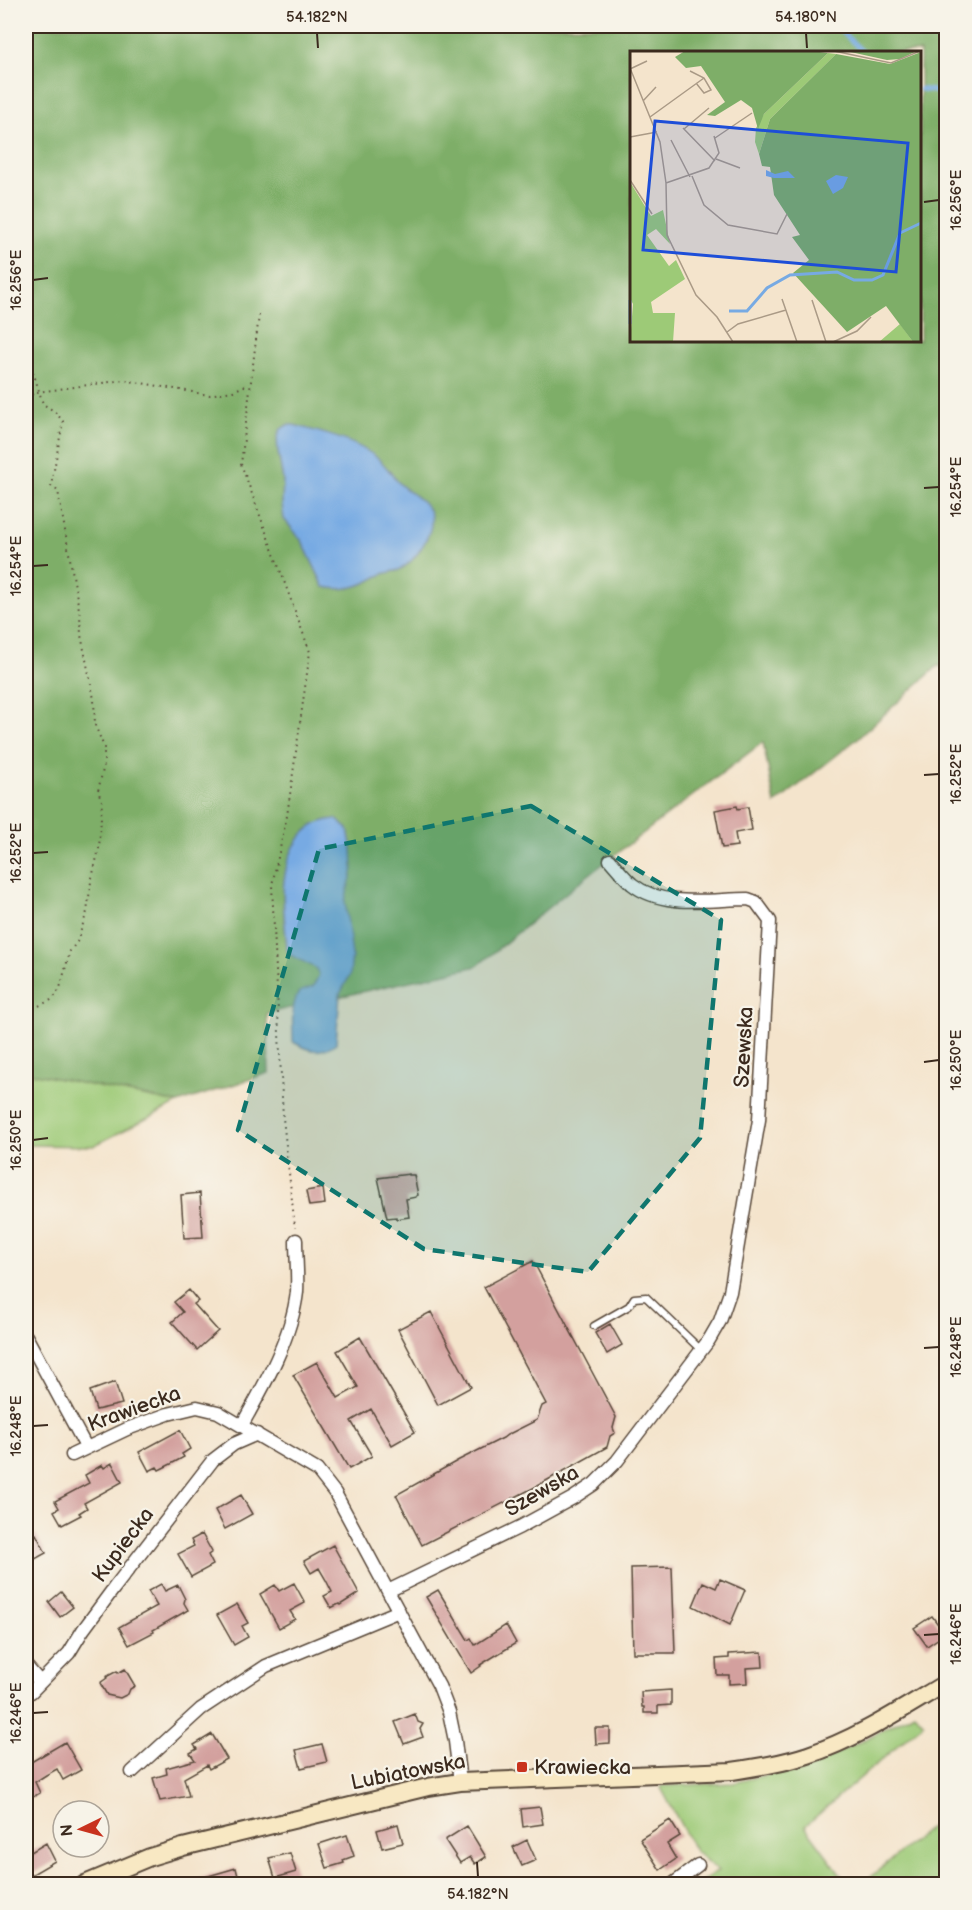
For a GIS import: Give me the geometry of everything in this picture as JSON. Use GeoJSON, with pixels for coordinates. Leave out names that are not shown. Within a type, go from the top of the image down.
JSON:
{"type":"FeatureCollection","features":[{"type":"Feature","properties":{"kind":"street","name":"Szewska"},"geometry":{"type":"LineString","coordinates":[[388,1591],[520,1527],[594,1484],[617,1461],[701,1350],[720,1321],[730,1292],[755,1147],[761,1094],[770,921],[756,902],[748,899],[676,900],[655,895],[634,886],[610,860]]}},
{"type":"Feature","properties":{"kind":"street"},"geometry":{"type":"LineString","coordinates":[[242,1425],[268,1378],[291,1319],[297,1292],[296,1240]]}},
{"type":"Feature","properties":{"kind":"street"},"geometry":{"type":"LineString","coordinates":[[26,1336],[86,1447]]}},
{"type":"Feature","properties":{"kind":"street","name":"Krawiecka"},"geometry":{"type":"LineString","coordinates":[[72,1455],[137,1425],[197,1407],[218,1412],[317,1470],[326,1480],[439,1686],[449,1712],[460,1782]]}},
{"type":"Feature","properties":{"kind":"street","name":"Kupiecka"},"geometry":{"type":"LineString","coordinates":[[31,1692],[69,1653],[114,1588],[213,1460],[234,1444],[256,1434]]}},
{"type":"Feature","properties":{"kind":"street"},"geometry":{"type":"LineString","coordinates":[[132,1772],[201,1709],[266,1666],[399,1611]]}},
{"type":"Feature","properties":{"kind":"street"},"geometry":{"type":"LineString","coordinates":[[26,1666],[40,1682]]}},
{"type":"Feature","properties":{"kind":"street","name":"Lubiatowska"},"geometry":{"type":"LineString","coordinates":[[85,1884],[150,1857],[183,1847],[390,1795],[460,1782],[682,1774],[732,1771],[776,1764],[809,1755],[843,1741],[946,1683]]}},
{"type":"Feature","properties":{"kind":"street"},"geometry":{"type":"LineString","coordinates":[[673,1884],[698,1865]]}},
{"type":"Feature","properties":{"kind":"lane"},"geometry":{"type":"LineString","coordinates":[[594,1326],[629,1306],[634,1298],[646,1297],[701,1350]]}},
{"type":"Feature","properties":{"kind":"path"},"geometry":{"type":"LineString","coordinates":[[259,315],[241,464],[310,652],[287,816],[272,885],[283,1118],[296,1240]]}},
{"type":"Feature","properties":{"kind":"path"},"geometry":{"type":"LineString","coordinates":[[26,349],[43,404],[54,411],[63,422],[51,486],[57,491],[80,615],[81,635],[92,689],[95,725],[104,747],[104,765],[98,791],[102,801],[101,830],[87,912],[77,942],[70,951],[57,994],[51,1000],[26,1012]]}},
{"type":"Feature","properties":{"kind":"path"},"geometry":{"type":"LineString","coordinates":[[26,397],[38,392],[124,380],[209,395],[233,391],[250,384]]}},
{"type":"Feature","properties":{"kind":"highlighted area"},"geometry":{"type":"Polygon","coordinates":[[[531,806],[721,920],[700,1138],[588,1272],[424,1249],[238,1130],[319,849],[531,806]]]}},
{"type":"Feature","properties":{"kind":"green space"},"geometry":{"type":"Polygon","coordinates":[[[26,26],[946,26],[946,672],[939,665],[857,739],[775,804],[763,742],[582,880],[477,966],[267,1013],[269,1073],[178,1103],[26,1072],[26,26]]]}},
{"type":"Feature","properties":{"kind":"green space"},"geometry":{"type":"Polygon","coordinates":[[[26,1072],[178,1103],[93,1146],[26,1145],[26,1072]]]}},
{"type":"Feature","properties":{"kind":"green space"},"geometry":{"type":"Polygon","coordinates":[[[914,1713],[924,1723],[805,1826],[848,1884],[699,1884],[718,1871],[695,1851],[660,1786],[733,1783],[819,1762],[914,1713]]]}},
{"type":"Feature","properties":{"kind":"green space"},"geometry":{"type":"Polygon","coordinates":[[[946,1814],[946,1884],[862,1884],[946,1814]]]}},
{"type":"Feature","properties":{"kind":"water"},"geometry":{"type":"Polygon","coordinates":[[[287,425],[336,437],[366,450],[379,459],[400,484],[424,504],[430,512],[430,528],[423,545],[412,560],[399,570],[383,574],[355,587],[340,589],[324,587],[302,541],[284,519],[283,480],[277,438],[280,430],[287,425]]]}},
{"type":"Feature","properties":{"kind":"water"},"geometry":{"type":"Polygon","coordinates":[[[336,819],[348,829],[352,849],[353,869],[345,901],[352,955],[350,975],[340,994],[336,1043],[325,1049],[315,1050],[293,1042],[296,998],[299,992],[313,987],[319,975],[316,968],[290,955],[287,950],[283,888],[289,858],[299,839],[315,825],[336,819]]]}},
{"type":"Feature","properties":{"kind":"building"},"geometry":{"type":"Polygon","coordinates":[[[737,806],[738,809],[748,807],[752,830],[735,833],[737,846],[722,848],[715,810],[737,806]]]}},
{"type":"Feature","properties":{"kind":"building"},"geometry":{"type":"Polygon","coordinates":[[[414,1175],[418,1195],[406,1199],[409,1217],[387,1218],[378,1178],[414,1175]]]}},
{"type":"Feature","properties":{"kind":"building"},"geometry":{"type":"Polygon","coordinates":[[[323,1188],[325,1204],[309,1206],[306,1191],[323,1188]]]}},
{"type":"Feature","properties":{"kind":"building"},"geometry":{"type":"Polygon","coordinates":[[[200,1193],[203,1237],[184,1238],[181,1195],[200,1193]]]}},
{"type":"Feature","properties":{"kind":"building"},"geometry":{"type":"Polygon","coordinates":[[[533,1261],[616,1417],[613,1428],[615,1433],[610,1436],[607,1447],[422,1545],[396,1495],[537,1420],[542,1406],[546,1404],[484,1287],[533,1261]]]}},
{"type":"Feature","properties":{"kind":"building"},"geometry":{"type":"Polygon","coordinates":[[[189,1290],[198,1301],[194,1304],[218,1331],[197,1350],[172,1322],[183,1312],[174,1302],[189,1290]]]}},
{"type":"Feature","properties":{"kind":"building"},"geometry":{"type":"Polygon","coordinates":[[[431,1312],[471,1387],[438,1405],[398,1329],[431,1312]]]}},
{"type":"Feature","properties":{"kind":"building"},"geometry":{"type":"Polygon","coordinates":[[[610,1324],[622,1345],[607,1354],[595,1333],[610,1324]]]}},
{"type":"Feature","properties":{"kind":"building"},"geometry":{"type":"Polygon","coordinates":[[[360,1337],[415,1432],[392,1445],[371,1409],[351,1421],[372,1456],[349,1469],[293,1375],[317,1362],[338,1398],[358,1387],[337,1351],[360,1337]]]}},
{"type":"Feature","properties":{"kind":"building"},"geometry":{"type":"Polygon","coordinates":[[[115,1382],[122,1404],[96,1410],[90,1391],[115,1382]]]}},
{"type":"Feature","properties":{"kind":"building"},"geometry":{"type":"Polygon","coordinates":[[[180,1430],[190,1449],[182,1454],[184,1457],[159,1470],[157,1467],[149,1471],[139,1452],[180,1430]]]}},
{"type":"Feature","properties":{"kind":"building"},"geometry":{"type":"Polygon","coordinates":[[[112,1463],[122,1482],[84,1503],[87,1508],[79,1513],[81,1515],[62,1525],[54,1511],[59,1508],[55,1501],[89,1483],[85,1475],[102,1465],[104,1468],[112,1463]]]}},
{"type":"Feature","properties":{"kind":"building"},"geometry":{"type":"Polygon","coordinates":[[[241,1495],[252,1514],[225,1529],[215,1510],[241,1495]]]}},
{"type":"Feature","properties":{"kind":"building"},"geometry":{"type":"Polygon","coordinates":[[[36,1534],[46,1553],[26,1564],[26,1540],[36,1534]]]}},
{"type":"Feature","properties":{"kind":"building"},"geometry":{"type":"Polygon","coordinates":[[[202,1534],[212,1552],[208,1555],[213,1565],[191,1577],[178,1554],[194,1546],[191,1540],[202,1534]]]}},
{"type":"Feature","properties":{"kind":"building"},"geometry":{"type":"Polygon","coordinates":[[[333,1545],[359,1593],[331,1608],[324,1596],[332,1592],[326,1580],[319,1568],[311,1573],[304,1561],[333,1545]]]}},
{"type":"Feature","properties":{"kind":"building"},"geometry":{"type":"Polygon","coordinates":[[[672,1567],[675,1653],[633,1653],[631,1568],[672,1567]]]}},
{"type":"Feature","properties":{"kind":"building"},"geometry":{"type":"Polygon","coordinates":[[[720,1579],[745,1590],[730,1625],[693,1606],[703,1582],[716,1588],[720,1579]]]}},
{"type":"Feature","properties":{"kind":"building"},"geometry":{"type":"Polygon","coordinates":[[[294,1583],[305,1603],[290,1611],[295,1619],[279,1628],[260,1594],[275,1585],[279,1591],[294,1583]]]}},
{"type":"Feature","properties":{"kind":"building"},"geometry":{"type":"Polygon","coordinates":[[[161,1584],[165,1591],[178,1585],[188,1610],[129,1645],[119,1627],[157,1606],[148,1591],[161,1584]]]}},
{"type":"Feature","properties":{"kind":"building"},"geometry":{"type":"Polygon","coordinates":[[[438,1590],[468,1640],[471,1638],[475,1645],[506,1625],[516,1643],[471,1673],[426,1597],[438,1590]]]}},
{"type":"Feature","properties":{"kind":"building"},"geometry":{"type":"Polygon","coordinates":[[[61,1592],[73,1607],[60,1617],[49,1602],[61,1592]]]}},
{"type":"Feature","properties":{"kind":"building"},"geometry":{"type":"Polygon","coordinates":[[[237,1604],[248,1623],[242,1626],[248,1637],[234,1645],[217,1615],[237,1604]]]}},
{"type":"Feature","properties":{"kind":"building"},"geometry":{"type":"Polygon","coordinates":[[[932,1616],[945,1634],[927,1646],[914,1628],[932,1616]]]}},
{"type":"Feature","properties":{"kind":"building"},"geometry":{"type":"Polygon","coordinates":[[[762,1652],[763,1667],[746,1668],[747,1683],[729,1684],[729,1675],[717,1675],[716,1659],[729,1658],[729,1654],[762,1652]]]}},
{"type":"Feature","properties":{"kind":"building"},"geometry":{"type":"Polygon","coordinates":[[[125,1669],[135,1686],[128,1694],[120,1698],[107,1695],[100,1683],[106,1677],[125,1669]]]}},
{"type":"Feature","properties":{"kind":"building"},"geometry":{"type":"Polygon","coordinates":[[[671,1690],[671,1705],[658,1706],[658,1713],[644,1713],[641,1692],[671,1690]]]}},
{"type":"Feature","properties":{"kind":"building"},"geometry":{"type":"Polygon","coordinates":[[[415,1714],[418,1722],[423,1724],[420,1729],[423,1737],[404,1744],[395,1722],[415,1714]]]}},
{"type":"Feature","properties":{"kind":"building"},"geometry":{"type":"Polygon","coordinates":[[[595,1728],[610,1728],[610,1743],[596,1744],[595,1728]]]}},
{"type":"Feature","properties":{"kind":"building"},"geometry":{"type":"Polygon","coordinates":[[[212,1734],[227,1759],[209,1769],[207,1765],[184,1778],[189,1796],[160,1801],[153,1778],[167,1774],[166,1768],[195,1760],[190,1753],[197,1749],[194,1745],[212,1734]]]}},
{"type":"Feature","properties":{"kind":"building"},"geometry":{"type":"Polygon","coordinates":[[[65,1742],[81,1770],[63,1780],[57,1769],[46,1775],[35,1782],[40,1793],[26,1801],[26,1765],[65,1742]]]}},
{"type":"Feature","properties":{"kind":"building"},"geometry":{"type":"Polygon","coordinates":[[[322,1744],[327,1762],[301,1768],[296,1750],[322,1744]]]}},
{"type":"Feature","properties":{"kind":"building"},"geometry":{"type":"Polygon","coordinates":[[[540,1807],[543,1824],[523,1827],[521,1809],[540,1807]]]}},
{"type":"Feature","properties":{"kind":"building"},"geometry":{"type":"Polygon","coordinates":[[[670,1820],[680,1836],[667,1844],[676,1859],[660,1870],[640,1839],[670,1820]]]}},
{"type":"Feature","properties":{"kind":"building"},"geometry":{"type":"Polygon","coordinates":[[[398,1824],[403,1843],[382,1848],[377,1830],[398,1824]]]}},
{"type":"Feature","properties":{"kind":"building"},"geometry":{"type":"Polygon","coordinates":[[[467,1826],[486,1857],[475,1864],[470,1857],[460,1863],[445,1840],[467,1826]]]}},
{"type":"Feature","properties":{"kind":"building"},"geometry":{"type":"Polygon","coordinates":[[[347,1835],[354,1856],[343,1860],[344,1863],[327,1868],[319,1844],[347,1835]]]}},
{"type":"Feature","properties":{"kind":"building"},"geometry":{"type":"Polygon","coordinates":[[[527,1840],[536,1860],[522,1866],[513,1847],[527,1840]]]}},
{"type":"Feature","properties":{"kind":"building"},"geometry":{"type":"Polygon","coordinates":[[[46,1843],[51,1859],[55,1861],[26,1878],[26,1855],[46,1843]]]}},
{"type":"Feature","properties":{"kind":"building"},"geometry":{"type":"Polygon","coordinates":[[[290,1853],[296,1872],[275,1878],[269,1858],[290,1853]]]}},
{"type":"Feature","properties":{"kind":"building"},"geometry":{"type":"Polygon","coordinates":[[[236,1868],[240,1884],[191,1884],[191,1881],[236,1868]]]}},
{"type":"Feature","properties":{"kind":"waterway"},"geometry":{"type":"LineString","coordinates":[[828,26],[838,28],[862,51]]}},
{"type":"Feature","properties":{"kind":"waterway"},"geometry":{"type":"LineString","coordinates":[[921,89],[946,93]]}},
{"type":"Feature","properties":{"kind":"place","name":"Krawiecka"},"geometry":{"type":"Point","coordinates":[522,1767]}}]}
